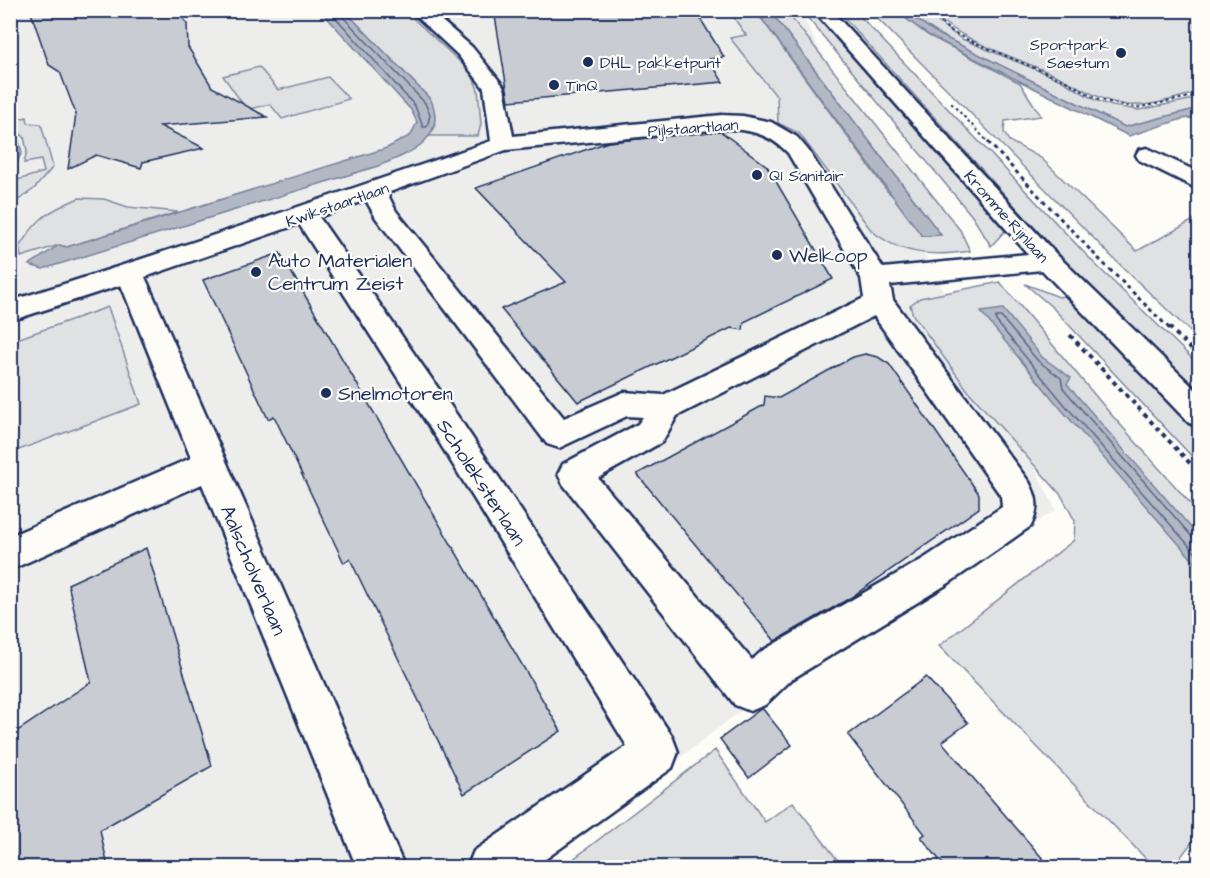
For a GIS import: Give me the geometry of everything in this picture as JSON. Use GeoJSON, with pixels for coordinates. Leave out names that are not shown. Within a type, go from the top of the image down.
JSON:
{"type":"FeatureCollection","features":[{"type":"Feature","properties":{"kind":"street"},"geometry":{"type":"LineString","coordinates":[[418,10],[465,51],[494,87],[503,144]]}},
{"type":"Feature","properties":{"kind":"street","name":"Kromme-Rijnlaan"},"geometry":{"type":"LineString","coordinates":[[821,10],[1048,261],[1200,414]]}},
{"type":"Feature","properties":{"kind":"street","name":"Pijlstaartlaan"},"geometry":{"type":"LineString","coordinates":[[503,144],[722,122],[742,122],[771,130],[788,139],[797,150],[877,290],[1017,492],[1020,504],[1018,515],[936,571],[777,665],[750,690],[575,474],[650,433],[666,407]]}},
{"type":"Feature","properties":{"kind":"street","name":"Kwikstaartlaan"},"geometry":{"type":"LineString","coordinates":[[10,310],[305,215],[503,144]]}},
{"type":"Feature","properties":{"kind":"street"},"geometry":{"type":"LineString","coordinates":[[1147,156],[1200,183]]}},
{"type":"Feature","properties":{"kind":"street"},"geometry":{"type":"LineString","coordinates":[[374,191],[385,213],[559,435],[624,404],[666,407],[877,290],[1048,261]]}},
{"type":"Feature","properties":{"kind":"street","name":"Scholeksterlaan"},"geometry":{"type":"LineString","coordinates":[[305,215],[451,433],[656,752],[491,867]]}},
{"type":"Feature","properties":{"kind":"street","name":"Aalscholverlaan"},"geometry":{"type":"LineString","coordinates":[[129,271],[381,867]]}},
{"type":"Feature","properties":{"kind":"street"},"geometry":{"type":"LineString","coordinates":[[10,554],[210,465]]}},
{"type":"Feature","properties":{"kind":"path"},"geometry":{"type":"LineString","coordinates":[[928,10],[948,29],[966,39],[1070,83],[1096,99],[1136,108],[1200,95]]}},
{"type":"Feature","properties":{"kind":"path","name":"Kromme-Rijnlaan"},"geometry":{"type":"LineString","coordinates":[[943,95],[1097,257],[1200,358]]}},
{"type":"Feature","properties":{"kind":"path"},"geometry":{"type":"LineString","coordinates":[[1069,334],[1200,474]]}},
{"type":"Feature","properties":{"kind":"shaded area"},"geometry":{"type":"Polygon","coordinates":[[[10,11],[800,11],[1056,510],[777,683],[538,867],[11,867],[10,11]]]}},
{"type":"Feature","properties":{"kind":"shaded area"},"geometry":{"type":"Polygon","coordinates":[[[345,11],[405,11],[471,72],[478,90],[481,124],[478,136],[429,136],[435,127],[431,100],[345,11]]]}},
{"type":"Feature","properties":{"kind":"shaded area"},"geometry":{"type":"Polygon","coordinates":[[[729,11],[756,11],[887,191],[941,235],[770,11],[786,11],[960,230],[970,251],[943,254],[918,252],[894,245],[871,230],[799,133],[778,123],[777,97],[730,38],[746,35],[729,11]]]}},
{"type":"Feature","properties":{"kind":"shaded area"},"geometry":{"type":"Polygon","coordinates":[[[802,11],[816,11],[1007,231],[991,246],[972,216],[802,11]]]}},
{"type":"Feature","properties":{"kind":"shaded area"},"geometry":{"type":"Polygon","coordinates":[[[838,11],[855,11],[1095,264],[1199,365],[1199,396],[1054,249],[838,11]]]}},
{"type":"Feature","properties":{"kind":"shaded area"},"geometry":{"type":"Polygon","coordinates":[[[870,11],[896,11],[928,35],[1020,83],[1041,116],[1005,121],[1004,132],[1009,141],[1041,158],[1137,251],[1199,217],[1199,340],[1113,258],[870,11]]]}},
{"type":"Feature","properties":{"kind":"shaded area"},"geometry":{"type":"Polygon","coordinates":[[[908,11],[925,11],[962,39],[1061,80],[1095,100],[1112,106],[1139,110],[1199,98],[1199,108],[1125,127],[940,35],[914,18],[908,11]]]}},
{"type":"Feature","properties":{"kind":"shaded area","name":"Sportpark Saestum"},"geometry":{"type":"Polygon","coordinates":[[[929,11],[1199,11],[1199,92],[1145,105],[1127,105],[1108,101],[1055,75],[973,40],[929,11]]]}},
{"type":"Feature","properties":{"kind":"shaded area"},"geometry":{"type":"Polygon","coordinates":[[[259,67],[278,90],[328,77],[349,99],[282,119],[270,104],[247,110],[223,76],[259,67]]]}},
{"type":"Feature","properties":{"kind":"shaded area"},"geometry":{"type":"Polygon","coordinates":[[[27,117],[28,123],[41,124],[53,167],[34,189],[11,205],[11,182],[44,172],[41,160],[24,163],[27,151],[24,137],[11,126],[11,121],[27,117]]]}},
{"type":"Feature","properties":{"kind":"shaded area"},"geometry":{"type":"Polygon","coordinates":[[[79,198],[104,199],[128,207],[178,212],[67,247],[59,245],[21,257],[19,247],[38,222],[59,207],[79,198]]]}},
{"type":"Feature","properties":{"kind":"shaded area"},"geometry":{"type":"Polygon","coordinates":[[[1000,282],[1109,412],[1199,513],[1199,833],[1173,867],[1154,867],[939,646],[1074,540],[1075,521],[1061,495],[969,392],[913,315],[910,305],[920,298],[1000,282]]]}},
{"type":"Feature","properties":{"kind":"shaded area"},"geometry":{"type":"Polygon","coordinates":[[[1025,284],[1059,297],[1066,295],[1199,435],[1199,464],[1053,308],[1025,284]]]}},
{"type":"Feature","properties":{"kind":"shaded area"},"geometry":{"type":"Polygon","coordinates":[[[108,307],[141,404],[11,453],[11,341],[108,307]]]}},
{"type":"Feature","properties":{"kind":"shaded area"},"geometry":{"type":"Polygon","coordinates":[[[715,750],[765,822],[793,802],[843,867],[563,867],[715,750]]]}},
{"type":"Feature","properties":{"kind":"water"},"geometry":{"type":"Polygon","coordinates":[[[321,11],[345,11],[431,100],[435,114],[434,126],[422,144],[378,166],[43,269],[29,265],[59,245],[67,247],[387,148],[411,135],[417,122],[411,110],[321,11]]]}},
{"type":"Feature","properties":{"kind":"water"},"geometry":{"type":"Polygon","coordinates":[[[756,11],[770,11],[941,235],[922,236],[756,11]]]}},
{"type":"Feature","properties":{"kind":"water"},"geometry":{"type":"Polygon","coordinates":[[[896,11],[908,11],[914,18],[940,35],[1125,127],[1199,108],[1199,117],[1182,119],[1129,136],[928,35],[896,11]]]}},
{"type":"Feature","properties":{"kind":"water"},"geometry":{"type":"Polygon","coordinates":[[[11,131],[18,138],[22,152],[11,175],[11,131]]]}},
{"type":"Feature","properties":{"kind":"water"},"geometry":{"type":"Polygon","coordinates":[[[1003,309],[1042,357],[1071,378],[1067,384],[1199,537],[1199,567],[1061,409],[981,312],[1003,309]]]}},
{"type":"Feature","properties":{"kind":"building"},"geometry":{"type":"Polygon","coordinates":[[[30,10],[178,10],[187,24],[188,47],[212,87],[267,117],[160,126],[204,148],[143,162],[141,168],[96,155],[68,169],[76,114],[60,72],[49,65],[30,10]]]}},
{"type":"Feature","properties":{"kind":"building"},"geometry":{"type":"Polygon","coordinates":[[[494,10],[695,10],[724,57],[709,59],[723,82],[509,101],[494,10]]]}},
{"type":"Feature","properties":{"kind":"building"},"geometry":{"type":"Polygon","coordinates":[[[720,131],[767,166],[833,279],[744,322],[743,330],[731,328],[578,402],[501,309],[566,282],[476,188],[608,142],[720,131]]]}},
{"type":"Feature","properties":{"kind":"building"},"geometry":{"type":"Polygon","coordinates":[[[280,253],[561,731],[464,794],[350,559],[344,563],[274,416],[268,419],[203,280],[280,253]]]}},
{"type":"Feature","properties":{"kind":"building"},"geometry":{"type":"Polygon","coordinates":[[[865,354],[878,357],[889,364],[979,494],[979,508],[850,598],[775,641],[637,474],[764,405],[765,396],[779,398],[853,357],[865,354]]]}},
{"type":"Feature","properties":{"kind":"building"},"geometry":{"type":"Polygon","coordinates":[[[146,548],[212,766],[100,830],[108,867],[10,867],[10,736],[91,682],[68,584],[146,548]]]}},
{"type":"Feature","properties":{"kind":"building"},"geometry":{"type":"Polygon","coordinates":[[[926,677],[968,723],[942,742],[1050,867],[945,867],[921,837],[925,834],[848,735],[926,677]]]}},
{"type":"Feature","properties":{"kind":"building"},"geometry":{"type":"Polygon","coordinates":[[[762,708],[792,745],[749,778],[720,739],[762,708]]]}},
{"type":"Feature","properties":{"kind":"place","name":"Sportpark Saestum"},"geometry":{"type":"Point","coordinates":[1121,53]}},
{"type":"Feature","properties":{"kind":"place","name":"DHL pakketpunt"},"geometry":{"type":"Point","coordinates":[588,62]}},
{"type":"Feature","properties":{"kind":"place","name":"TinQ"},"geometry":{"type":"Point","coordinates":[554,85]}},
{"type":"Feature","properties":{"kind":"place","name":"Q1 Sanitair"},"geometry":{"type":"Point","coordinates":[757,175]}},
{"type":"Feature","properties":{"kind":"place","name":"Welkoop"},"geometry":{"type":"Point","coordinates":[777,255]}},
{"type":"Feature","properties":{"kind":"place","name":"Auto Materialen Centrum Zeist"},"geometry":{"type":"Point","coordinates":[256,272]}},
{"type":"Feature","properties":{"kind":"place","name":"Snelmotoren"},"geometry":{"type":"Point","coordinates":[326,393]}}]}
